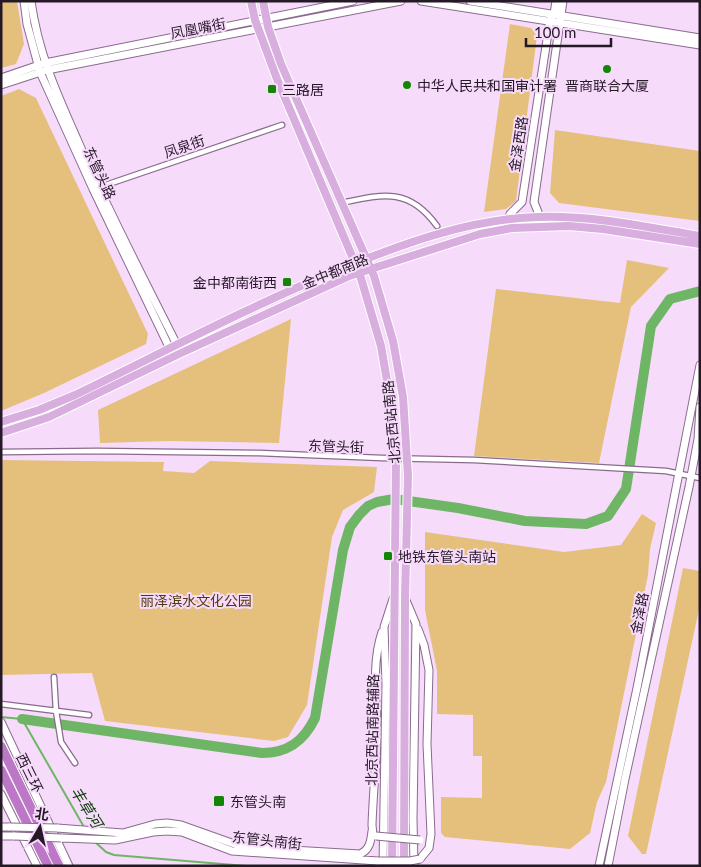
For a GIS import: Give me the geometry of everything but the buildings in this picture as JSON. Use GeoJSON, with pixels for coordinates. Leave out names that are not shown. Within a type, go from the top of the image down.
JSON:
{"type":"FeatureCollection","features":[{"type":"Feature","properties":{"kind":"highway","name":"西三环"},"geometry":{"type":"LineString","coordinates":[[1,746],[66,865]]}},
{"type":"Feature","properties":{"kind":"highway","name":"西三环"},"geometry":{"type":"LineString","coordinates":[[1,770],[48,866]]}},
{"type":"Feature","properties":{"kind":"main road","name":"北京西站南路"},"geometry":{"type":"LineString","coordinates":[[251,1],[255,20],[277,79],[355,263],[381,346],[390,398],[396,458],[397,520],[394,597],[392,866]]}},
{"type":"Feature","properties":{"kind":"main road","name":"北京西站南路"},"geometry":{"type":"LineString","coordinates":[[262,1],[268,27],[289,86],[371,269],[393,341],[403,397],[408,458],[405,598],[404,866]]}},
{"type":"Feature","properties":{"kind":"main road","name":"金中都南路"},"geometry":{"type":"LineString","coordinates":[[1,422],[39,410],[75,395],[290,290],[420,239],[468,226],[503,220],[572,217],[603,220],[700,236]]}},
{"type":"Feature","properties":{"kind":"main road","name":"金中都南路"},"geometry":{"type":"LineString","coordinates":[[1,433],[49,417],[181,353],[358,273],[480,234],[512,228],[584,227],[700,244]]}},
{"type":"Feature","properties":{"kind":"street","name":"东管头路"},"geometry":{"type":"LineString","coordinates":[[24,1],[27,24],[42,67],[96,188],[174,347]]}},
{"type":"Feature","properties":{"kind":"street","name":"东管头路"},"geometry":{"type":"LineString","coordinates":[[31,1],[42,67]]}},
{"type":"Feature","properties":{"kind":"street","name":"凤凰嘴街"},"geometry":{"type":"LineString","coordinates":[[1,78],[42,67],[255,20],[353,1]]}},
{"type":"Feature","properties":{"kind":"street","name":"凤凰嘴街"},"geometry":{"type":"LineString","coordinates":[[1,85],[42,67],[259,29],[401,1]]}},
{"type":"Feature","properties":{"kind":"street"},"geometry":{"type":"LineString","coordinates":[[421,1],[700,38]]}},
{"type":"Feature","properties":{"kind":"street"},"geometry":{"type":"LineString","coordinates":[[470,1],[700,45]]}},
{"type":"Feature","properties":{"kind":"street","name":"金泽西路"},"geometry":{"type":"LineString","coordinates":[[538,212],[534,202],[556,18],[556,1]]}},
{"type":"Feature","properties":{"kind":"street","name":"金泽西路"},"geometry":{"type":"LineString","coordinates":[[510,214],[522,202],[556,18],[563,1]]}},
{"type":"Feature","properties":{"kind":"street","name":"凤泉街"},"geometry":{"type":"LineString","coordinates":[[96,188],[282,125]]}},
{"type":"Feature","properties":{"kind":"street"},"geometry":{"type":"LineString","coordinates":[[341,203],[389,195],[402,198],[428,213],[437,226]]}},
{"type":"Feature","properties":{"kind":"street","name":"金泽路"},"geometry":{"type":"LineString","coordinates":[[599,866],[637,688],[700,365]]}},
{"type":"Feature","properties":{"kind":"street","name":"金泽路"},"geometry":{"type":"LineString","coordinates":[[608,866],[625,779],[692,476],[698,439],[700,407]]}},
{"type":"Feature","properties":{"kind":"street","name":"东管头街"},"geometry":{"type":"LineString","coordinates":[[1,452],[240,453],[408,458],[638,469],[700,478]]}},
{"type":"Feature","properties":{"kind":"street","name":"北京西站南路辅路"},"geometry":{"type":"LineString","coordinates":[[381,863],[386,684],[384,627],[394,597]]}},
{"type":"Feature","properties":{"kind":"street"},"geometry":{"type":"LineString","coordinates":[[384,627],[378,644],[375,662],[377,735],[374,833],[420,840],[426,839],[430,836],[427,744],[429,670],[424,645],[405,598]]}},
{"type":"Feature","properties":{"kind":"street"},"geometry":{"type":"LineString","coordinates":[[414,866],[416,624]]}},
{"type":"Feature","properties":{"kind":"street"},"geometry":{"type":"LineString","coordinates":[[54,677],[56,711],[61,742],[75,763]]}},
{"type":"Feature","properties":{"kind":"street"},"geometry":{"type":"LineString","coordinates":[[1,704],[89,715]]}},
{"type":"Feature","properties":{"kind":"street"},"geometry":{"type":"LineString","coordinates":[[2,722],[66,865]]}},
{"type":"Feature","properties":{"kind":"street"},"geometry":{"type":"LineString","coordinates":[[1,794],[37,865]]}},
{"type":"Feature","properties":{"kind":"street","name":"东管头南街"},"geometry":{"type":"LineString","coordinates":[[1,827],[57,828],[123,833],[155,824],[167,823],[181,825],[243,847],[360,854],[366,852],[374,833]]}},
{"type":"Feature","properties":{"kind":"street","name":"东管头南街"},"geometry":{"type":"LineString","coordinates":[[1,836],[99,839],[128,838],[153,832],[182,832],[232,851],[381,863],[410,862],[420,859],[429,848],[430,836]]}},
{"type":"Feature","properties":{"kind":"green space"},"geometry":{"type":"Polygon","coordinates":[[[1,1],[17,1],[24,44],[16,64],[1,68],[1,1]]]}},
{"type":"Feature","properties":{"kind":"green space"},"geometry":{"type":"Polygon","coordinates":[[[510,24],[531,28],[537,36],[516,201],[506,209],[484,212],[510,24]]]}},
{"type":"Feature","properties":{"kind":"green space"},"geometry":{"type":"Polygon","coordinates":[[[19,89],[36,98],[148,334],[146,344],[44,393],[1,411],[1,96],[19,89]]]}},
{"type":"Feature","properties":{"kind":"green space"},"geometry":{"type":"Polygon","coordinates":[[[555,130],[700,151],[700,221],[559,203],[550,193],[555,130]]]}},
{"type":"Feature","properties":{"kind":"green space"},"geometry":{"type":"Polygon","coordinates":[[[627,260],[669,268],[631,307],[599,463],[474,456],[496,289],[620,303],[627,260]]]}},
{"type":"Feature","properties":{"kind":"green space"},"geometry":{"type":"Polygon","coordinates":[[[291,319],[279,443],[170,441],[100,443],[98,410],[291,319]]]}},
{"type":"Feature","properties":{"kind":"green space","name":"丽泽滨水文化公园"},"geometry":{"type":"Polygon","coordinates":[[[1,460],[164,462],[163,471],[194,473],[210,461],[377,467],[374,492],[343,510],[332,537],[307,705],[288,737],[274,741],[105,721],[92,673],[1,675],[1,460]]]}},
{"type":"Feature","properties":{"kind":"green space"},"geometry":{"type":"Polygon","coordinates":[[[642,514],[656,523],[650,549],[648,575],[606,782],[597,802],[590,833],[570,849],[445,837],[441,833],[441,797],[482,798],[482,756],[473,756],[473,715],[437,714],[437,671],[425,610],[425,532],[564,552],[621,545],[642,514]]]}},
{"type":"Feature","properties":{"kind":"green space"},"geometry":{"type":"Polygon","coordinates":[[[683,568],[700,571],[700,605],[646,854],[642,854],[628,836],[683,568]]]}},
{"type":"Feature","properties":{"kind":"waterway"},"geometry":{"type":"LineString","coordinates":[[22,719],[262,753],[280,751],[294,744],[306,733],[315,718],[343,550],[350,527],[359,515],[368,506],[377,502],[394,499],[458,508],[525,521],[586,524],[608,516],[626,489],[651,326],[670,299],[700,291]]}},
{"type":"Feature","properties":{"kind":"waterway","name":"丰草河"},"geometry":{"type":"LineString","coordinates":[[1,717],[22,719],[84,827]]}},
{"type":"Feature","properties":{"kind":"waterway","name":"丰草河"},"geometry":{"type":"LineString","coordinates":[[94,841],[106,852],[114,855],[246,866]]}},
{"type":"Feature","properties":{"kind":"place","name":"晋商联合大厦"},"geometry":{"type":"Point","coordinates":[607,69]}},
{"type":"Feature","properties":{"kind":"place","name":"中华人民共和国审计署"},"geometry":{"type":"Point","coordinates":[407,85]}},
{"type":"Feature","properties":{"kind":"place","name":"三路居"},"geometry":{"type":"Point","coordinates":[272,89]}},
{"type":"Feature","properties":{"kind":"place","name":"金中都南街西"},"geometry":{"type":"Point","coordinates":[287,282]}},
{"type":"Feature","properties":{"kind":"place","name":"地铁东管头南站"},"geometry":{"type":"Point","coordinates":[388,556]}},
{"type":"Feature","properties":{"kind":"place","name":"东管头南"},"geometry":{"type":"Point","coordinates":[219,801]}}]}
